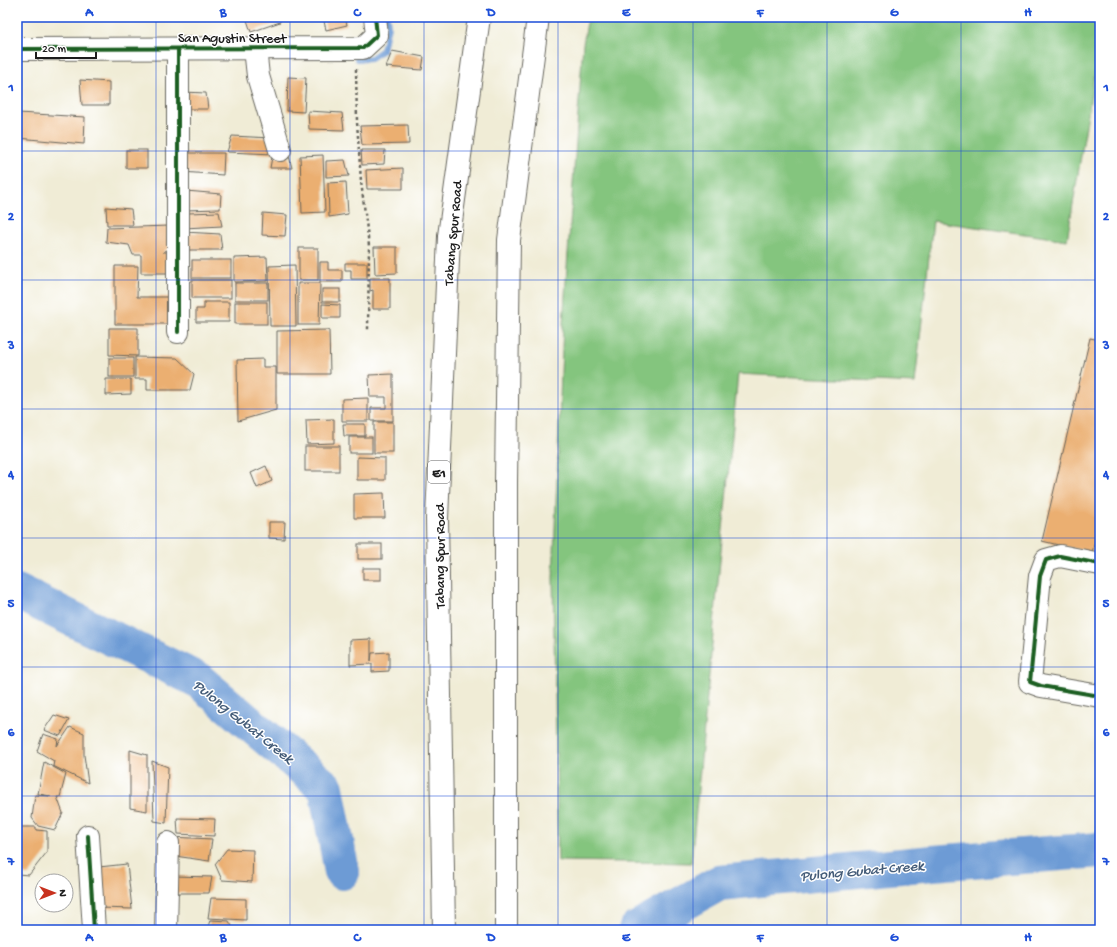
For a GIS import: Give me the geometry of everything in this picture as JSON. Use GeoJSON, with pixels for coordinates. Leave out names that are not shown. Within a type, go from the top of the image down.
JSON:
{"type":"FeatureCollection","features":[{"type":"Feature","properties":{"kind":"main road","name":"San Agustin Street"},"geometry":{"type":"LineString","coordinates":[[17,49],[363,48],[377,35],[375,17]]}},
{"type":"Feature","properties":{"kind":"main road","name":"Tabang Spur Road"},"geometry":{"type":"LineString","coordinates":[[444,930],[438,503],[449,236],[479,17]]}},
{"type":"Feature","properties":{"kind":"main road"},"geometry":{"type":"LineString","coordinates":[[506,930],[506,483],[510,240],[538,17]]}},
{"type":"Feature","properties":{"kind":"main road"},"geometry":{"type":"LineString","coordinates":[[254,48],[258,76],[280,150]]}},
{"type":"Feature","properties":{"kind":"main road"},"geometry":{"type":"LineString","coordinates":[[178,49],[178,332]]}},
{"type":"Feature","properties":{"kind":"main road"},"geometry":{"type":"LineString","coordinates":[[1100,564],[1060,556],[1046,560],[1040,576],[1030,682],[1041,686],[1100,696]]}},
{"type":"Feature","properties":{"kind":"main road"},"geometry":{"type":"LineString","coordinates":[[88,836],[94,930]]}},
{"type":"Feature","properties":{"kind":"main road"},"geometry":{"type":"LineString","coordinates":[[166,930],[168,843]]}},
{"type":"Feature","properties":{"kind":"path"},"geometry":{"type":"LineString","coordinates":[[356,65],[360,174],[369,246],[368,330]]}},
{"type":"Feature","properties":{"kind":"green space"},"geometry":{"type":"Polygon","coordinates":[[[588,17],[1100,17],[1100,42],[1067,240],[933,221],[915,383],[738,374],[691,863],[558,861],[553,579],[563,323],[583,44],[588,17]]]}},
{"type":"Feature","properties":{"kind":"building"},"geometry":{"type":"Polygon","coordinates":[[[246,17],[279,17],[280,22],[251,32],[246,17]]]}},
{"type":"Feature","properties":{"kind":"building"},"geometry":{"type":"Polygon","coordinates":[[[323,17],[345,17],[347,25],[326,30],[323,17]]]}},
{"type":"Feature","properties":{"kind":"building"},"geometry":{"type":"Polygon","coordinates":[[[392,51],[424,57],[422,70],[386,67],[392,51]]]}},
{"type":"Feature","properties":{"kind":"building"},"geometry":{"type":"Polygon","coordinates":[[[288,77],[306,78],[304,112],[287,111],[288,77]]]}},
{"type":"Feature","properties":{"kind":"building"},"geometry":{"type":"Polygon","coordinates":[[[80,80],[109,82],[109,105],[82,105],[80,80]]]}},
{"type":"Feature","properties":{"kind":"building"},"geometry":{"type":"Polygon","coordinates":[[[183,92],[206,93],[208,109],[182,109],[183,92]]]}},
{"type":"Feature","properties":{"kind":"building"},"geometry":{"type":"Polygon","coordinates":[[[308,111],[342,113],[344,130],[309,129],[308,111]]]}},
{"type":"Feature","properties":{"kind":"building"},"geometry":{"type":"Polygon","coordinates":[[[18,113],[85,117],[84,144],[18,138],[18,113]]]}},
{"type":"Feature","properties":{"kind":"building"},"geometry":{"type":"Polygon","coordinates":[[[408,125],[409,144],[362,145],[360,126],[408,125]]]}},
{"type":"Feature","properties":{"kind":"building"},"geometry":{"type":"Polygon","coordinates":[[[232,136],[271,138],[274,154],[227,152],[232,136]]]}},
{"type":"Feature","properties":{"kind":"building"},"geometry":{"type":"Polygon","coordinates":[[[126,150],[147,150],[147,168],[126,168],[126,150]]]}},
{"type":"Feature","properties":{"kind":"building"},"geometry":{"type":"Polygon","coordinates":[[[361,150],[385,150],[384,164],[362,165],[361,150]]]}},
{"type":"Feature","properties":{"kind":"building"},"geometry":{"type":"Polygon","coordinates":[[[185,153],[224,153],[223,175],[182,172],[185,153]]]}},
{"type":"Feature","properties":{"kind":"building"},"geometry":{"type":"Polygon","coordinates":[[[323,155],[325,212],[302,213],[300,156],[323,155]]]}},
{"type":"Feature","properties":{"kind":"building"},"geometry":{"type":"Polygon","coordinates":[[[289,156],[292,168],[270,168],[272,157],[289,156]]]}},
{"type":"Feature","properties":{"kind":"building"},"geometry":{"type":"Polygon","coordinates":[[[345,160],[349,176],[326,177],[326,161],[345,160]]]}},
{"type":"Feature","properties":{"kind":"building"},"geometry":{"type":"Polygon","coordinates":[[[403,168],[403,189],[367,189],[366,170],[403,168]]]}},
{"type":"Feature","properties":{"kind":"building"},"geometry":{"type":"Polygon","coordinates":[[[346,182],[348,214],[329,217],[328,183],[346,182]]]}},
{"type":"Feature","properties":{"kind":"building"},"geometry":{"type":"Polygon","coordinates":[[[186,191],[221,194],[220,209],[184,210],[186,191]]]}},
{"type":"Feature","properties":{"kind":"building"},"geometry":{"type":"Polygon","coordinates":[[[106,207],[131,209],[133,225],[107,225],[106,207]]]}},
{"type":"Feature","properties":{"kind":"building"},"geometry":{"type":"Polygon","coordinates":[[[219,212],[222,226],[184,228],[188,213],[219,212]]]}},
{"type":"Feature","properties":{"kind":"building"},"geometry":{"type":"Polygon","coordinates":[[[263,213],[287,215],[285,236],[262,235],[263,213]]]}},
{"type":"Feature","properties":{"kind":"building"},"geometry":{"type":"Polygon","coordinates":[[[169,226],[171,246],[163,252],[176,252],[176,273],[141,273],[141,255],[133,255],[129,245],[106,242],[107,228],[169,226]]]}},
{"type":"Feature","properties":{"kind":"building"},"geometry":{"type":"Polygon","coordinates":[[[184,232],[220,234],[222,250],[185,250],[184,232]]]}},
{"type":"Feature","properties":{"kind":"building"},"geometry":{"type":"Polygon","coordinates":[[[374,247],[397,247],[397,273],[375,274],[374,247]]]}},
{"type":"Feature","properties":{"kind":"building"},"geometry":{"type":"Polygon","coordinates":[[[299,248],[318,248],[318,280],[299,280],[299,248]]]}},
{"type":"Feature","properties":{"kind":"building"},"geometry":{"type":"Polygon","coordinates":[[[267,257],[268,281],[234,282],[234,258],[267,257]]]}},
{"type":"Feature","properties":{"kind":"building"},"geometry":{"type":"Polygon","coordinates":[[[192,260],[231,260],[231,278],[192,278],[192,260]]]}},
{"type":"Feature","properties":{"kind":"building"},"geometry":{"type":"Polygon","coordinates":[[[320,262],[328,262],[328,270],[342,270],[342,282],[320,282],[320,262]]]}},
{"type":"Feature","properties":{"kind":"building"},"geometry":{"type":"Polygon","coordinates":[[[345,263],[367,263],[367,279],[351,279],[351,270],[345,270],[345,263]]]}},
{"type":"Feature","properties":{"kind":"building"},"geometry":{"type":"Polygon","coordinates":[[[295,265],[296,326],[270,326],[269,266],[295,265]]]}},
{"type":"Feature","properties":{"kind":"building"},"geometry":{"type":"Polygon","coordinates":[[[115,266],[138,266],[137,297],[172,297],[172,324],[115,324],[115,266]]]}},
{"type":"Feature","properties":{"kind":"building"},"geometry":{"type":"Polygon","coordinates":[[[370,278],[390,278],[390,309],[373,309],[373,290],[370,291],[370,278]]]}},
{"type":"Feature","properties":{"kind":"building"},"geometry":{"type":"Polygon","coordinates":[[[192,280],[231,280],[231,298],[192,298],[192,280]]]}},
{"type":"Feature","properties":{"kind":"building"},"geometry":{"type":"Polygon","coordinates":[[[235,283],[268,283],[268,300],[235,300],[235,283]]]}},
{"type":"Feature","properties":{"kind":"building"},"geometry":{"type":"Polygon","coordinates":[[[298,283],[320,283],[319,325],[298,325],[298,283]]]}},
{"type":"Feature","properties":{"kind":"building"},"geometry":{"type":"Polygon","coordinates":[[[322,289],[340,289],[340,302],[322,302],[322,289]]]}},
{"type":"Feature","properties":{"kind":"building"},"geometry":{"type":"Polygon","coordinates":[[[204,302],[229,302],[229,322],[196,322],[196,309],[204,309],[204,302]]]}},
{"type":"Feature","properties":{"kind":"building"},"geometry":{"type":"Polygon","coordinates":[[[235,302],[267,302],[267,324],[235,324],[235,302]]]}},
{"type":"Feature","properties":{"kind":"building"},"geometry":{"type":"Polygon","coordinates":[[[322,304],[340,305],[340,318],[322,318],[322,304]]]}},
{"type":"Feature","properties":{"kind":"building"},"geometry":{"type":"Polygon","coordinates":[[[109,328],[138,328],[138,356],[109,355],[109,328]]]}},
{"type":"Feature","properties":{"kind":"building"},"geometry":{"type":"Polygon","coordinates":[[[329,330],[330,374],[277,374],[277,331],[329,330]]]}},
{"type":"Feature","properties":{"kind":"building"},"geometry":{"type":"Polygon","coordinates":[[[1090,338],[1100,340],[1100,520],[1092,553],[1042,541],[1090,338]]]}},
{"type":"Feature","properties":{"kind":"building"},"geometry":{"type":"Polygon","coordinates":[[[135,357],[177,358],[194,374],[190,390],[147,390],[147,379],[135,379],[135,357]]]}},
{"type":"Feature","properties":{"kind":"building"},"geometry":{"type":"Polygon","coordinates":[[[109,358],[133,358],[133,377],[109,377],[109,358]]]}},
{"type":"Feature","properties":{"kind":"building"},"geometry":{"type":"Polygon","coordinates":[[[263,359],[263,367],[276,367],[276,410],[238,421],[237,360],[263,359]]]}},
{"type":"Feature","properties":{"kind":"building"},"geometry":{"type":"Polygon","coordinates":[[[393,374],[393,421],[371,421],[371,408],[386,408],[386,397],[370,397],[369,375],[393,374]]]}},
{"type":"Feature","properties":{"kind":"building"},"geometry":{"type":"Polygon","coordinates":[[[106,379],[131,379],[131,394],[106,395],[106,379]]]}},
{"type":"Feature","properties":{"kind":"building"},"geometry":{"type":"Polygon","coordinates":[[[368,398],[368,421],[342,421],[342,399],[368,398]]]}},
{"type":"Feature","properties":{"kind":"building"},"geometry":{"type":"Polygon","coordinates":[[[334,419],[334,443],[307,444],[306,420],[334,419]]]}},
{"type":"Feature","properties":{"kind":"building"},"geometry":{"type":"Polygon","coordinates":[[[374,422],[393,422],[393,453],[374,453],[374,422]]]}},
{"type":"Feature","properties":{"kind":"building"},"geometry":{"type":"Polygon","coordinates":[[[343,424],[365,424],[365,436],[344,436],[343,424]]]}},
{"type":"Feature","properties":{"kind":"building"},"geometry":{"type":"Polygon","coordinates":[[[349,437],[372,437],[372,453],[349,453],[349,437]]]}},
{"type":"Feature","properties":{"kind":"building"},"geometry":{"type":"Polygon","coordinates":[[[305,446],[339,446],[339,471],[305,471],[305,446]]]}},
{"type":"Feature","properties":{"kind":"building"},"geometry":{"type":"Polygon","coordinates":[[[357,457],[385,458],[385,480],[357,480],[357,457]]]}},
{"type":"Feature","properties":{"kind":"building"},"geometry":{"type":"Polygon","coordinates":[[[266,466],[272,481],[257,488],[251,473],[266,466]]]}},
{"type":"Feature","properties":{"kind":"building"},"geometry":{"type":"Polygon","coordinates":[[[384,493],[385,518],[354,518],[354,494],[384,493]]]}},
{"type":"Feature","properties":{"kind":"building"},"geometry":{"type":"Polygon","coordinates":[[[269,522],[285,522],[284,539],[269,538],[269,522]]]}},
{"type":"Feature","properties":{"kind":"building"},"geometry":{"type":"Polygon","coordinates":[[[358,544],[382,544],[382,559],[358,559],[358,544]]]}},
{"type":"Feature","properties":{"kind":"building"},"geometry":{"type":"Polygon","coordinates":[[[363,568],[381,568],[381,580],[363,580],[363,568]]]}},
{"type":"Feature","properties":{"kind":"building"},"geometry":{"type":"Polygon","coordinates":[[[371,639],[371,661],[372,653],[389,652],[389,671],[372,672],[372,664],[350,665],[350,640],[371,639]]]}},
{"type":"Feature","properties":{"kind":"building"},"geometry":{"type":"Polygon","coordinates":[[[54,715],[69,720],[60,736],[44,730],[54,715]]]}},
{"type":"Feature","properties":{"kind":"building"},"geometry":{"type":"Polygon","coordinates":[[[70,727],[84,733],[84,755],[88,783],[53,766],[54,761],[37,751],[43,734],[58,739],[57,746],[70,727]]]}},
{"type":"Feature","properties":{"kind":"building"},"geometry":{"type":"Polygon","coordinates":[[[130,750],[147,755],[147,811],[130,808],[130,750]]]}},
{"type":"Feature","properties":{"kind":"building"},"geometry":{"type":"Polygon","coordinates":[[[152,761],[168,767],[166,823],[154,821],[152,761]]]}},
{"type":"Feature","properties":{"kind":"building"},"geometry":{"type":"Polygon","coordinates":[[[44,762],[66,774],[60,797],[57,797],[63,813],[55,830],[38,826],[32,818],[35,795],[51,796],[38,794],[44,762]]]}},
{"type":"Feature","properties":{"kind":"building"},"geometry":{"type":"Polygon","coordinates":[[[177,818],[215,819],[214,836],[178,834],[177,818]]]}},
{"type":"Feature","properties":{"kind":"building"},"geometry":{"type":"Polygon","coordinates":[[[17,827],[36,827],[36,830],[47,831],[47,852],[29,875],[17,874],[17,827]]]}},
{"type":"Feature","properties":{"kind":"building"},"geometry":{"type":"Polygon","coordinates":[[[170,837],[212,839],[209,861],[175,856],[170,837]]]}},
{"type":"Feature","properties":{"kind":"building"},"geometry":{"type":"Polygon","coordinates":[[[227,849],[253,850],[252,882],[222,880],[215,864],[227,849]]]}},
{"type":"Feature","properties":{"kind":"building"},"geometry":{"type":"Polygon","coordinates":[[[127,864],[132,909],[101,908],[99,867],[127,864]]]}},
{"type":"Feature","properties":{"kind":"building"},"geometry":{"type":"Polygon","coordinates":[[[173,876],[212,877],[209,893],[175,893],[173,876]]]}},
{"type":"Feature","properties":{"kind":"building"},"geometry":{"type":"Polygon","coordinates":[[[211,898],[246,899],[246,920],[208,918],[211,898]]]}},
{"type":"Feature","properties":{"kind":"building"},"geometry":{"type":"Polygon","coordinates":[[[210,920],[229,921],[234,930],[209,930],[208,927],[210,920]]]}},
{"type":"Feature","properties":{"kind":"waterway"},"geometry":{"type":"LineString","coordinates":[[357,59],[371,58],[383,50],[388,26],[387,17]]}},
{"type":"Feature","properties":{"kind":"waterway","name":"Pulong Gubat Creek"},"geometry":{"type":"LineString","coordinates":[[17,592],[198,680],[326,788],[342,872]]}},
{"type":"Feature","properties":{"kind":"waterway","name":"Pulong Gubat Creek"},"geometry":{"type":"LineString","coordinates":[[636,930],[719,883],[933,863],[1100,850]]}},
{"type":"Feature","properties":{"kind":"cycle path"},"geometry":{"type":"LineString","coordinates":[[17,49],[363,48],[377,35],[375,17]]}},
{"type":"Feature","properties":{"kind":"cycle path"},"geometry":{"type":"LineString","coordinates":[[178,49],[178,332]]}},
{"type":"Feature","properties":{"kind":"cycle path"},"geometry":{"type":"LineString","coordinates":[[1100,564],[1060,556],[1046,560],[1040,576],[1030,682],[1041,686],[1100,696]]}},
{"type":"Feature","properties":{"kind":"cycle path"},"geometry":{"type":"LineString","coordinates":[[88,836],[94,930]]}}]}
